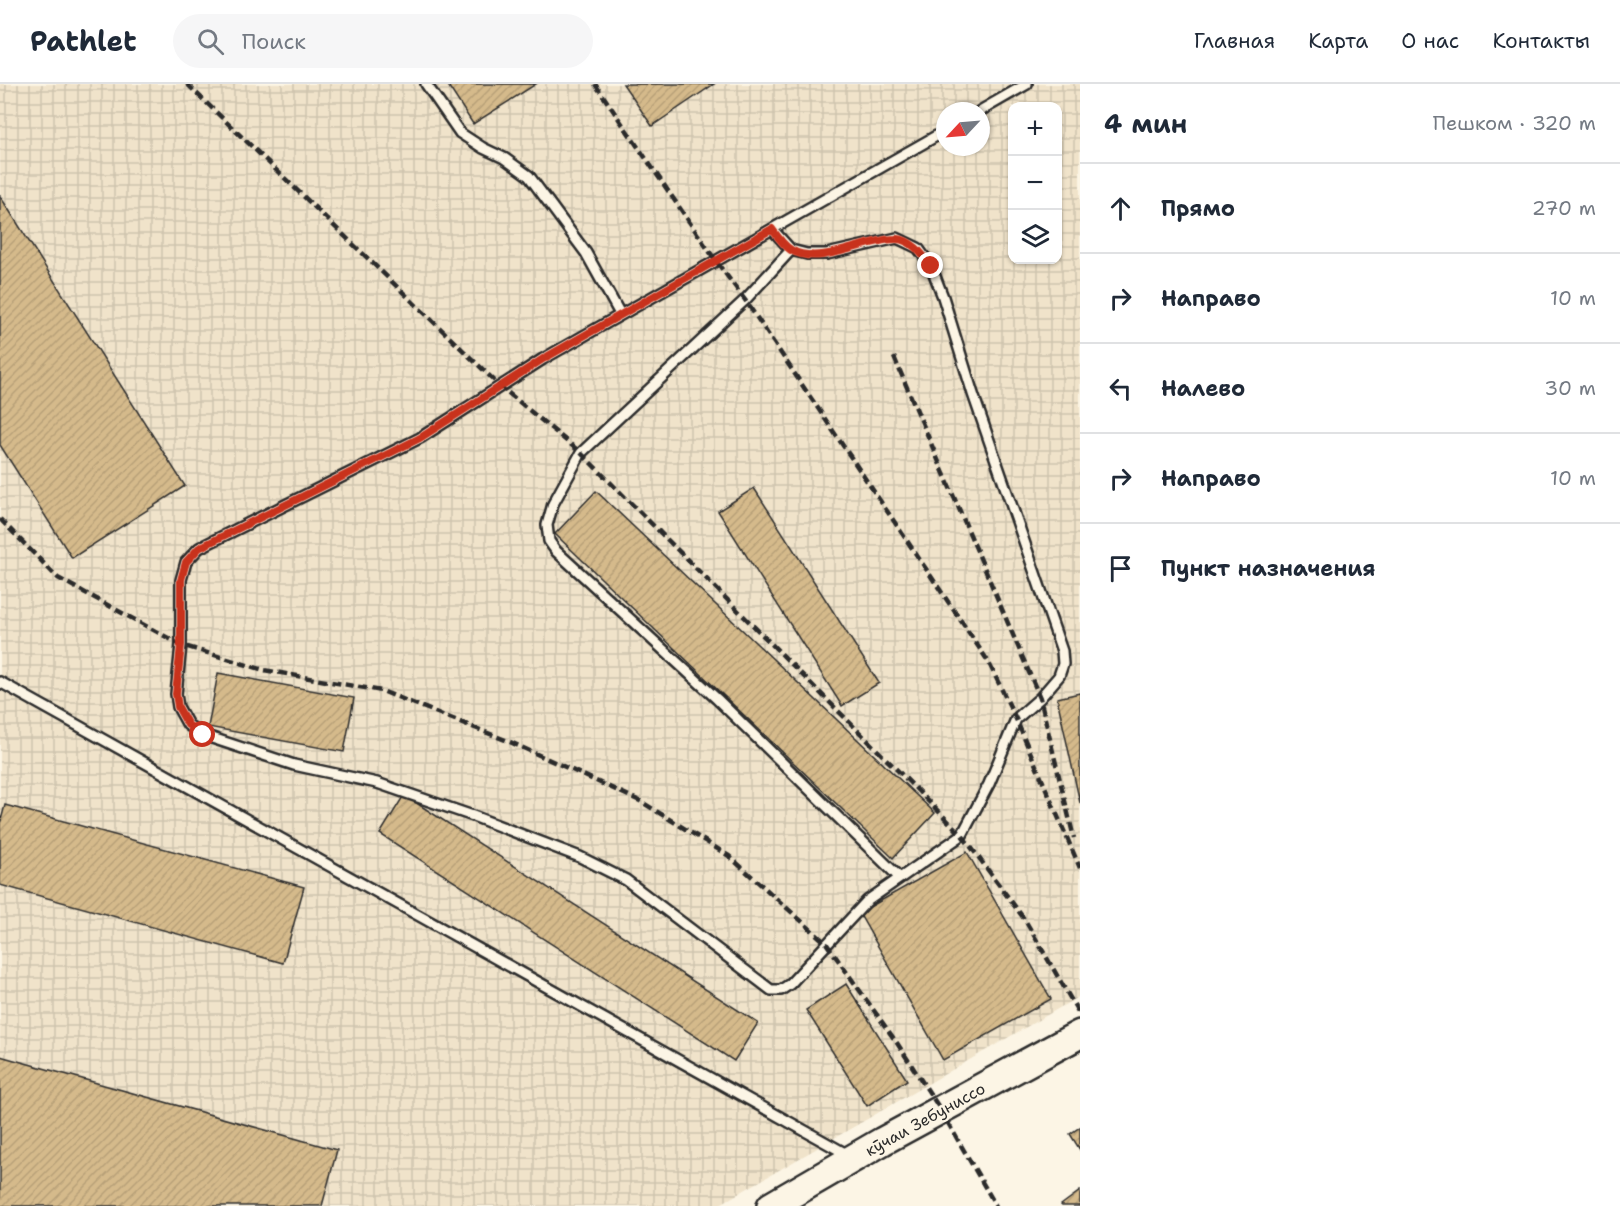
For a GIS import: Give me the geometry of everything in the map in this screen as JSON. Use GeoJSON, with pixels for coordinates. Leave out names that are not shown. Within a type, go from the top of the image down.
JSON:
{"type":"FeatureCollection","features":[{"type":"Feature","properties":{"kind":"street","name":"кӯчаи Зебуниссо"},"geometry":{"type":"LineString","coordinates":[[771,1206],[1080,1034]]}},
{"type":"Feature","properties":{"kind":"lane"},"geometry":{"type":"LineString","coordinates":[[426,84],[460,133],[529,176],[586,253],[620,314]]}},
{"type":"Feature","properties":{"kind":"lane"},"geometry":{"type":"LineString","coordinates":[[990,105],[1027,84]]}},
{"type":"Feature","properties":{"kind":"lane"},"geometry":{"type":"LineString","coordinates":[[772,229],[791,250],[807,254],[827,254],[897,238],[918,248],[931,266],[1062,651],[1063,664],[1059,676],[1040,698],[1016,719],[989,784],[962,835],[867,901],[790,984],[781,990],[771,990],[626,880],[580,857],[473,816],[377,783],[294,765],[203,735],[188,725],[178,707],[176,694],[181,645],[181,580],[186,562],[199,548],[420,438],[543,359],[620,314],[936,136]]}},
{"type":"Feature","properties":{"kind":"lane"},"geometry":{"type":"LineString","coordinates":[[791,250],[745,300],[581,453],[553,504],[547,525],[549,541],[555,551],[717,699],[900,878]]}},
{"type":"Feature","properties":{"kind":"lane"},"geometry":{"type":"LineString","coordinates":[[0,682],[854,1158]]}},
{"type":"Feature","properties":{"kind":"shaded area"},"geometry":{"type":"Polygon","coordinates":[[[0,84],[1080,84],[1080,996],[717,1206],[0,1206],[0,84]]]}},
{"type":"Feature","properties":{"kind":"building"},"geometry":{"type":"Polygon","coordinates":[[[447,84],[536,84],[473,124],[447,84]]]}},
{"type":"Feature","properties":{"kind":"building"},"geometry":{"type":"Polygon","coordinates":[[[623,84],[714,84],[652,126],[623,84]]]}},
{"type":"Feature","properties":{"kind":"building"},"geometry":{"type":"Polygon","coordinates":[[[0,196],[185,486],[72,558],[0,445],[0,196]]]}},
{"type":"Feature","properties":{"kind":"building"},"geometry":{"type":"Polygon","coordinates":[[[754,488],[879,683],[842,706],[718,511],[754,488]]]}},
{"type":"Feature","properties":{"kind":"building"},"geometry":{"type":"Polygon","coordinates":[[[596,491],[935,813],[893,858],[555,534],[596,491]]]}},
{"type":"Feature","properties":{"kind":"building"},"geometry":{"type":"Polygon","coordinates":[[[218,673],[354,698],[344,752],[208,727],[218,673]]]}},
{"type":"Feature","properties":{"kind":"building"},"geometry":{"type":"Polygon","coordinates":[[[1080,693],[1080,803],[1057,698],[1080,693]]]}},
{"type":"Feature","properties":{"kind":"building"},"geometry":{"type":"Polygon","coordinates":[[[404,795],[758,1023],[734,1061],[380,834],[404,795]]]}},
{"type":"Feature","properties":{"kind":"building"},"geometry":{"type":"Polygon","coordinates":[[[5,805],[304,887],[283,963],[0,885],[0,824],[5,805]]]}},
{"type":"Feature","properties":{"kind":"building"},"geometry":{"type":"Polygon","coordinates":[[[967,852],[1051,999],[943,1060],[859,913],[967,852]]]}},
{"type":"Feature","properties":{"kind":"building"},"geometry":{"type":"Polygon","coordinates":[[[846,984],[907,1080],[867,1106],[806,1010],[846,984]]]}},
{"type":"Feature","properties":{"kind":"building"},"geometry":{"type":"Polygon","coordinates":[[[0,1056],[337,1150],[322,1206],[0,1206],[0,1056]]]}},
{"type":"Feature","properties":{"kind":"building"},"geometry":{"type":"Polygon","coordinates":[[[1080,1127],[1080,1150],[1070,1134],[1080,1127]]]}},
{"type":"Feature","properties":{"kind":"building"},"geometry":{"type":"Polygon","coordinates":[[[1080,1191],[1080,1206],[1061,1205],[1080,1191]]]}},
{"type":"Feature","properties":{"kind":"railway"},"geometry":{"type":"LineString","coordinates":[[187,84],[500,386],[581,453],[962,835],[1025,920],[1080,1015]]}},
{"type":"Feature","properties":{"kind":"railway"},"geometry":{"type":"LineString","coordinates":[[595,84],[745,300],[988,661],[1016,719],[1080,868]]}},
{"type":"Feature","properties":{"kind":"railway"},"geometry":{"type":"LineString","coordinates":[[894,357],[1040,698],[1074,838]]}},
{"type":"Feature","properties":{"kind":"railway"},"geometry":{"type":"LineString","coordinates":[[0,519],[58,578],[181,645],[264,670],[382,691],[508,741],[640,801],[729,856],[826,943],[897,1043],[940,1109],[996,1206]]}},
{"type":"Feature","properties":{"kind":"route"},"geometry":{"type":"LineString","coordinates":[[203,735],[188,725],[178,707],[176,694],[181,645],[181,580],[186,562],[199,548],[420,438],[543,359],[772,229],[791,250],[807,254],[827,254],[897,238],[918,248],[931,266]]}}]}
